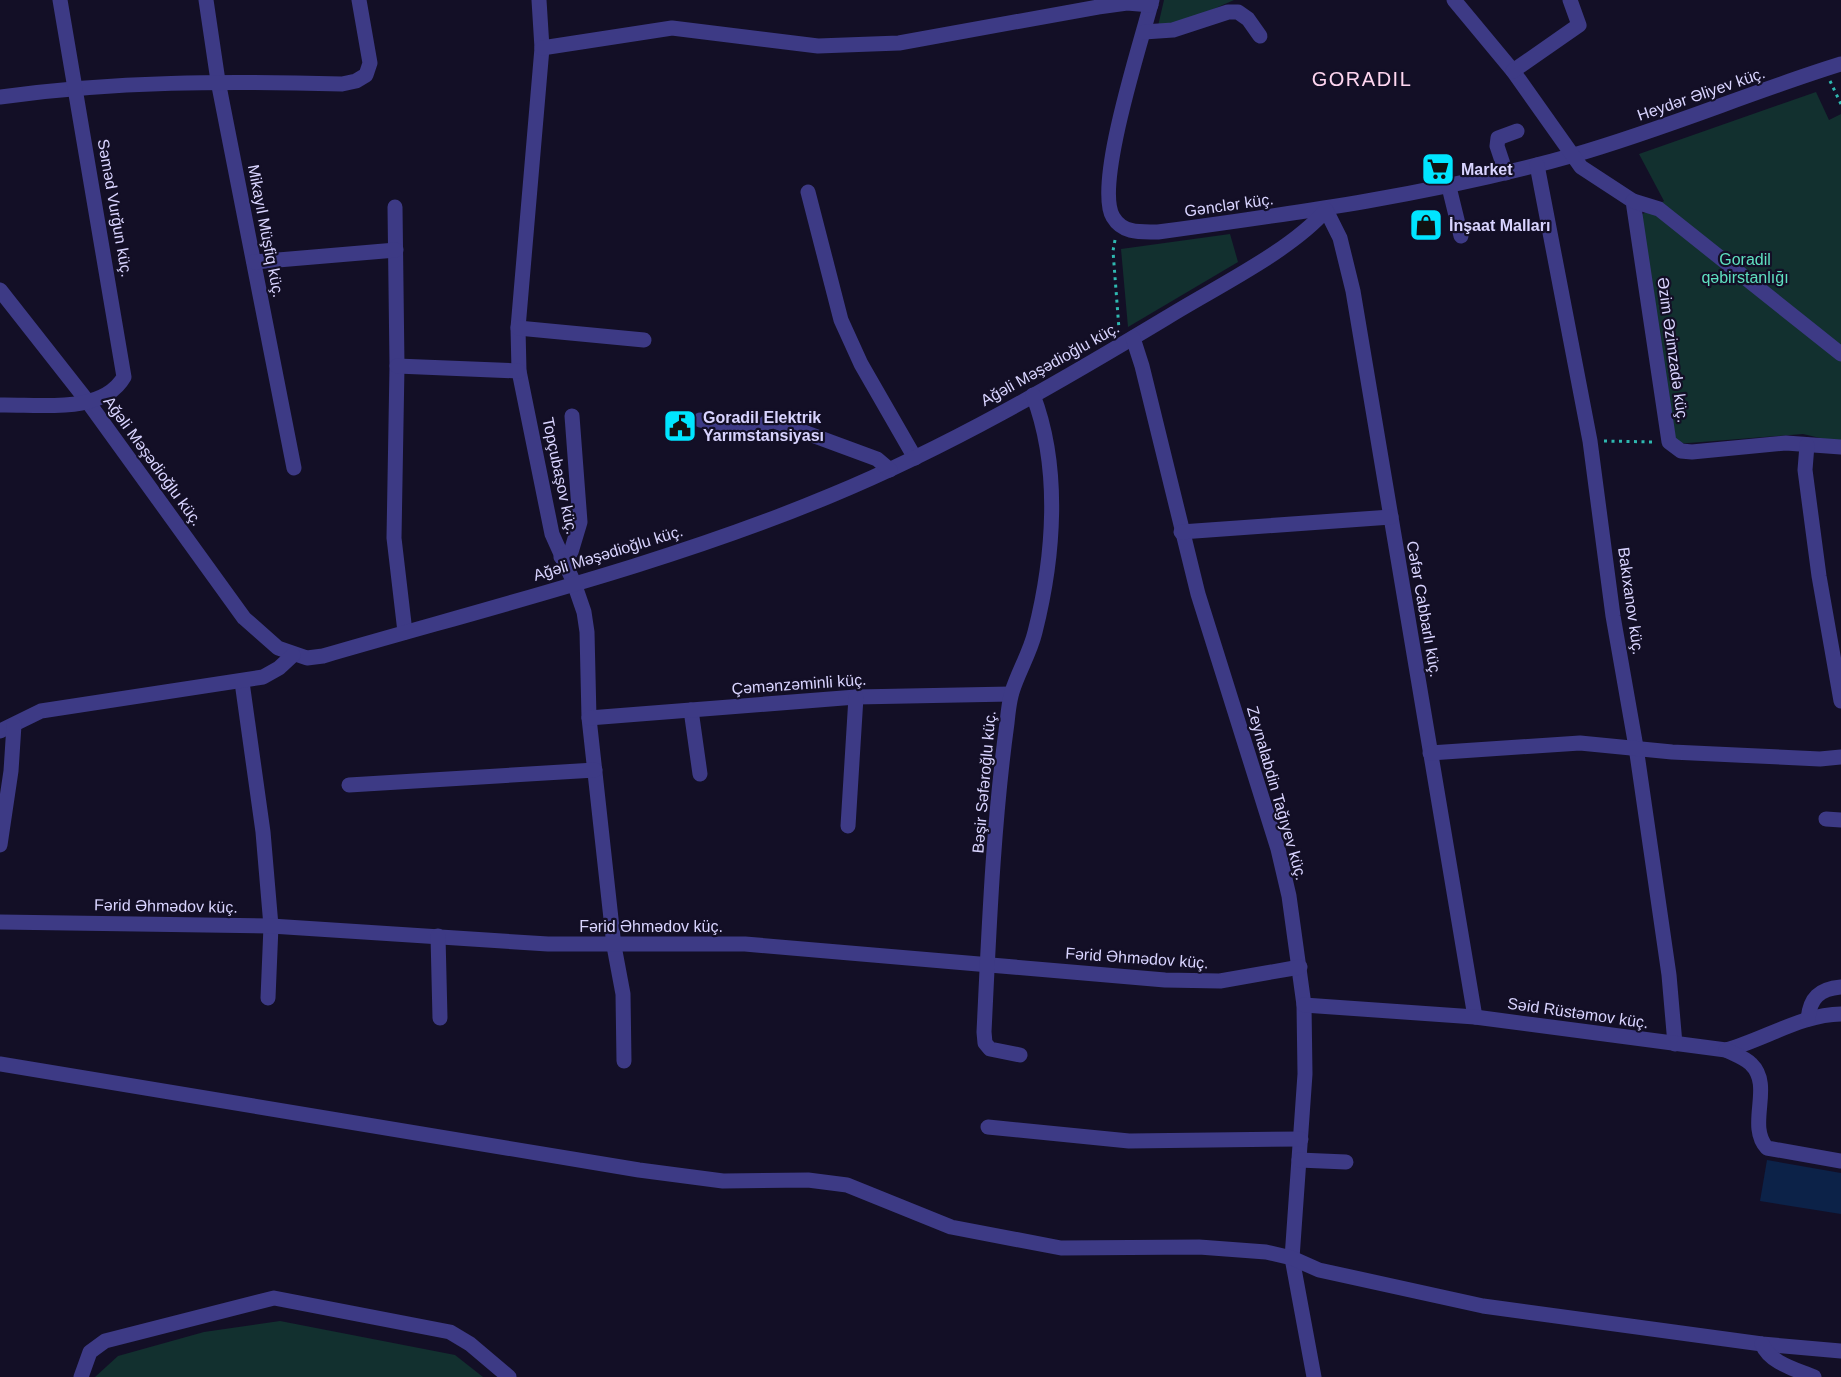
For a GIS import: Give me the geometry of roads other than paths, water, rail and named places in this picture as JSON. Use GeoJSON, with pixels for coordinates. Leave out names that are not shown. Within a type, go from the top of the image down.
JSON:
{"type":"FeatureCollection","features":[{"type":"Feature","properties":{"kind":"street","name":"Səməd Vurğun küç."},"geometry":{"type":"LineString","coordinates":[[60,0],[124,363],[124,377],[118,388],[88,402]]}},
{"type":"Feature","properties":{"kind":"street","name":"Mikayıl Müşfiq küç."},"geometry":{"type":"LineString","coordinates":[[206,0],[218,81],[294,468]]}},
{"type":"Feature","properties":{"kind":"street"},"geometry":{"type":"LineString","coordinates":[[0,97],[76,87],[218,81],[342,84],[357,81],[366,75],[370,63],[359,0]]}},
{"type":"Feature","properties":{"kind":"street","name":"Topçubaşov küç."},"geometry":{"type":"LineString","coordinates":[[539,0],[542,48],[518,328],[519,371],[552,534],[584,612],[595,770],[614,946],[622,993],[624,1061]]}},
{"type":"Feature","properties":{"kind":"street"},"geometry":{"type":"LineString","coordinates":[[1454,0],[1513,71],[1590,175],[1633,201],[1659,209],[1841,354]]}},
{"type":"Feature","properties":{"kind":"street"},"geometry":{"type":"LineString","coordinates":[[1513,71],[1579,25],[1570,0]]}},
{"type":"Feature","properties":{"kind":"street"},"geometry":{"type":"LineString","coordinates":[[542,48],[672,28],[818,46],[899,44],[1098,7],[1152,2],[1144,33],[1173,30],[1228,12],[1238,12],[1248,19],[1260,36]]}},
{"type":"Feature","properties":{"kind":"street","name":"Gənclər küç."},"geometry":{"type":"LineString","coordinates":[[1144,33],[1117,132],[1107,190],[1107,203],[1118,224],[1137,232],[1158,232],[1326,210],[1449,187],[1573,155]]}},
{"type":"Feature","properties":{"kind":"street","name":"Heydər Əliyev küç."},"geometry":{"type":"LineString","coordinates":[[1573,155],[1685,120],[1841,64]]}},
{"type":"Feature","properties":{"kind":"street"},"geometry":{"type":"LineString","coordinates":[[1506,173],[1497,146],[1498,138],[1517,131]]}},
{"type":"Feature","properties":{"kind":"street","name":"Bakıxanov küç."},"geometry":{"type":"LineString","coordinates":[[1537,165],[1590,441],[1613,616],[1636,747],[1669,975],[1674,1044]]}},
{"type":"Feature","properties":{"kind":"street"},"geometry":{"type":"LineString","coordinates":[[1449,187],[1461,236]]}},
{"type":"Feature","properties":{"kind":"street"},"geometry":{"type":"LineString","coordinates":[[808,192],[841,320],[861,364],[915,458]]}},
{"type":"Feature","properties":{"kind":"street","name":"Əzim Əzimzadə küç."},"geometry":{"type":"LineString","coordinates":[[1633,201],[1669,442],[1682,451],[1692,452],[1786,443],[1841,447]]}},
{"type":"Feature","properties":{"kind":"street"},"geometry":{"type":"LineString","coordinates":[[395,207],[397,366],[394,538],[405,632]]}},
{"type":"Feature","properties":{"kind":"street","name":"Ağəli Məşədioğlu küç."},"geometry":{"type":"LineString","coordinates":[[0,290],[88,402],[244,618],[262,637],[294,655],[323,656],[574,583],[766,520],[890,470],[1033,394],[1129,339],[1288,243],[1314,224],[1326,210]]}},
{"type":"Feature","properties":{"kind":"street","name":"Cəfər Cabbarlı küç."},"geometry":{"type":"LineString","coordinates":[[1326,210],[1340,238],[1353,291],[1474,1017]]}},
{"type":"Feature","properties":{"kind":"street"},"geometry":{"type":"LineString","coordinates":[[254,262],[396,250]]}},
{"type":"Feature","properties":{"kind":"street"},"geometry":{"type":"LineString","coordinates":[[518,328],[644,340]]}},
{"type":"Feature","properties":{"kind":"street","name":"Zeynalabdin Tağıyev küç."},"geometry":{"type":"LineString","coordinates":[[1129,339],[1142,366],[1181,532],[1278,849],[1289,896],[1304,1005],[1305,1074],[1292,1257],[1314,1377]]}},
{"type":"Feature","properties":{"kind":"street"},"geometry":{"type":"LineString","coordinates":[[397,366],[519,371]]}},
{"type":"Feature","properties":{"kind":"street","name":"Bəşir Səfəroğlu küç."},"geometry":{"type":"LineString","coordinates":[[1020,1055],[990,1050],[985,1044],[988,964],[1002,762],[1011,694],[1034,634],[1044,585],[1048,542],[1050,467],[1040,414],[1033,394]]}},
{"type":"Feature","properties":{"kind":"street"},"geometry":{"type":"LineString","coordinates":[[0,405],[88,402]]}},
{"type":"Feature","properties":{"kind":"street"},"geometry":{"type":"LineString","coordinates":[[561,557],[571,552],[580,522],[573,416]]}},
{"type":"Feature","properties":{"kind":"street"},"geometry":{"type":"LineString","coordinates":[[700,420],[753,432],[774,421],[878,459],[890,470]]}},
{"type":"Feature","properties":{"kind":"street"},"geometry":{"type":"LineString","coordinates":[[1807,445],[1805,470],[1819,576],[1841,701]]}},
{"type":"Feature","properties":{"kind":"street"},"geometry":{"type":"LineString","coordinates":[[1181,532],[1391,517]]}},
{"type":"Feature","properties":{"kind":"street"},"geometry":{"type":"LineString","coordinates":[[0,845],[11,771],[7,728],[41,711],[68,705],[242,682],[263,677],[279,668],[294,655]]}},
{"type":"Feature","properties":{"kind":"street"},"geometry":{"type":"LineString","coordinates":[[242,682],[263,832],[271,926],[268,998]]}},
{"type":"Feature","properties":{"kind":"street","name":"Çəmənzəminli küç."},"geometry":{"type":"LineString","coordinates":[[590,718],[856,698],[1011,694]]}},
{"type":"Feature","properties":{"kind":"street"},"geometry":{"type":"LineString","coordinates":[[848,826],[856,698]]}},
{"type":"Feature","properties":{"kind":"street"},"geometry":{"type":"LineString","coordinates":[[691,710],[700,774]]}},
{"type":"Feature","properties":{"kind":"street"},"geometry":{"type":"LineString","coordinates":[[1430,753],[1580,743],[1820,759],[1841,757]]}},
{"type":"Feature","properties":{"kind":"street"},"geometry":{"type":"LineString","coordinates":[[349,785],[595,770]]}},
{"type":"Feature","properties":{"kind":"street","name":"Fərid Əhmədov küç."},"geometry":{"type":"LineString","coordinates":[[0,922],[271,926],[614,946],[745,944],[1165,980],[1220,981],[1300,967]]}},
{"type":"Feature","properties":{"kind":"street"},"geometry":{"type":"LineString","coordinates":[[438,936],[440,1018]]}},
{"type":"Feature","properties":{"kind":"street"},"geometry":{"type":"LineString","coordinates":[[1808,1019],[1810,1004],[1820,993],[1841,987]]}},
{"type":"Feature","properties":{"kind":"street","name":"Səid Rüstəmov küç."},"geometry":{"type":"LineString","coordinates":[[1304,1005],[1474,1017],[1726,1050],[1752,1043],[1808,1019],[1841,1014]]}},
{"type":"Feature","properties":{"kind":"street"},"geometry":{"type":"LineString","coordinates":[[1726,1050],[1750,1063],[1758,1073],[1759,1130],[1761,1141],[1767,1148],[1841,1161]]}},
{"type":"Feature","properties":{"kind":"street"},"geometry":{"type":"LineString","coordinates":[[0,1065],[639,1170],[723,1181],[808,1180],[846,1185],[951,1227],[1061,1248],[1199,1247],[1292,1257],[1318,1270],[1483,1306],[1762,1344],[1841,1351]]}},
{"type":"Feature","properties":{"kind":"street"},"geometry":{"type":"LineString","coordinates":[[988,1127],[1129,1141],[1301,1139]]}},
{"type":"Feature","properties":{"kind":"street"},"geometry":{"type":"LineString","coordinates":[[1299,1160],[1346,1162]]}},
{"type":"Feature","properties":{"kind":"street"},"geometry":{"type":"LineString","coordinates":[[81,1377],[90,1352],[105,1341],[274,1298],[450,1332],[470,1344],[508,1377]]}},
{"type":"Feature","properties":{"kind":"street"},"geometry":{"type":"LineString","coordinates":[[1762,1344],[1766,1353],[1774,1359],[1814,1377]]}},
{"type":"Feature","properties":{"kind":"water"},"geometry":{"type":"Polygon","coordinates":[[[1767,1160],[1841,1173],[1841,1214],[1760,1201],[1767,1160]]]}},
{"type":"Feature","properties":{"kind":"place","name":"Market"},"geometry":{"type":"Point","coordinates":[1438,169]}},
{"type":"Feature","properties":{"kind":"place","name":"İnşaat Malları"},"geometry":{"type":"Point","coordinates":[1426,225]}},
{"type":"Feature","properties":{"kind":"place","name":"Goradil Elektrik Yarımstansiyası"},"geometry":{"type":"Point","coordinates":[680,426]}},
{"type":"Feature","properties":{"kind":"district","name":"GORADIL"},"geometry":{"type":"Point","coordinates":[1362,79]}},
{"type":"Feature","properties":{"kind":"park label","name":"Goradil qəbirstanlığı"},"geometry":{"type":"Point","coordinates":[1745,268]}}]}
